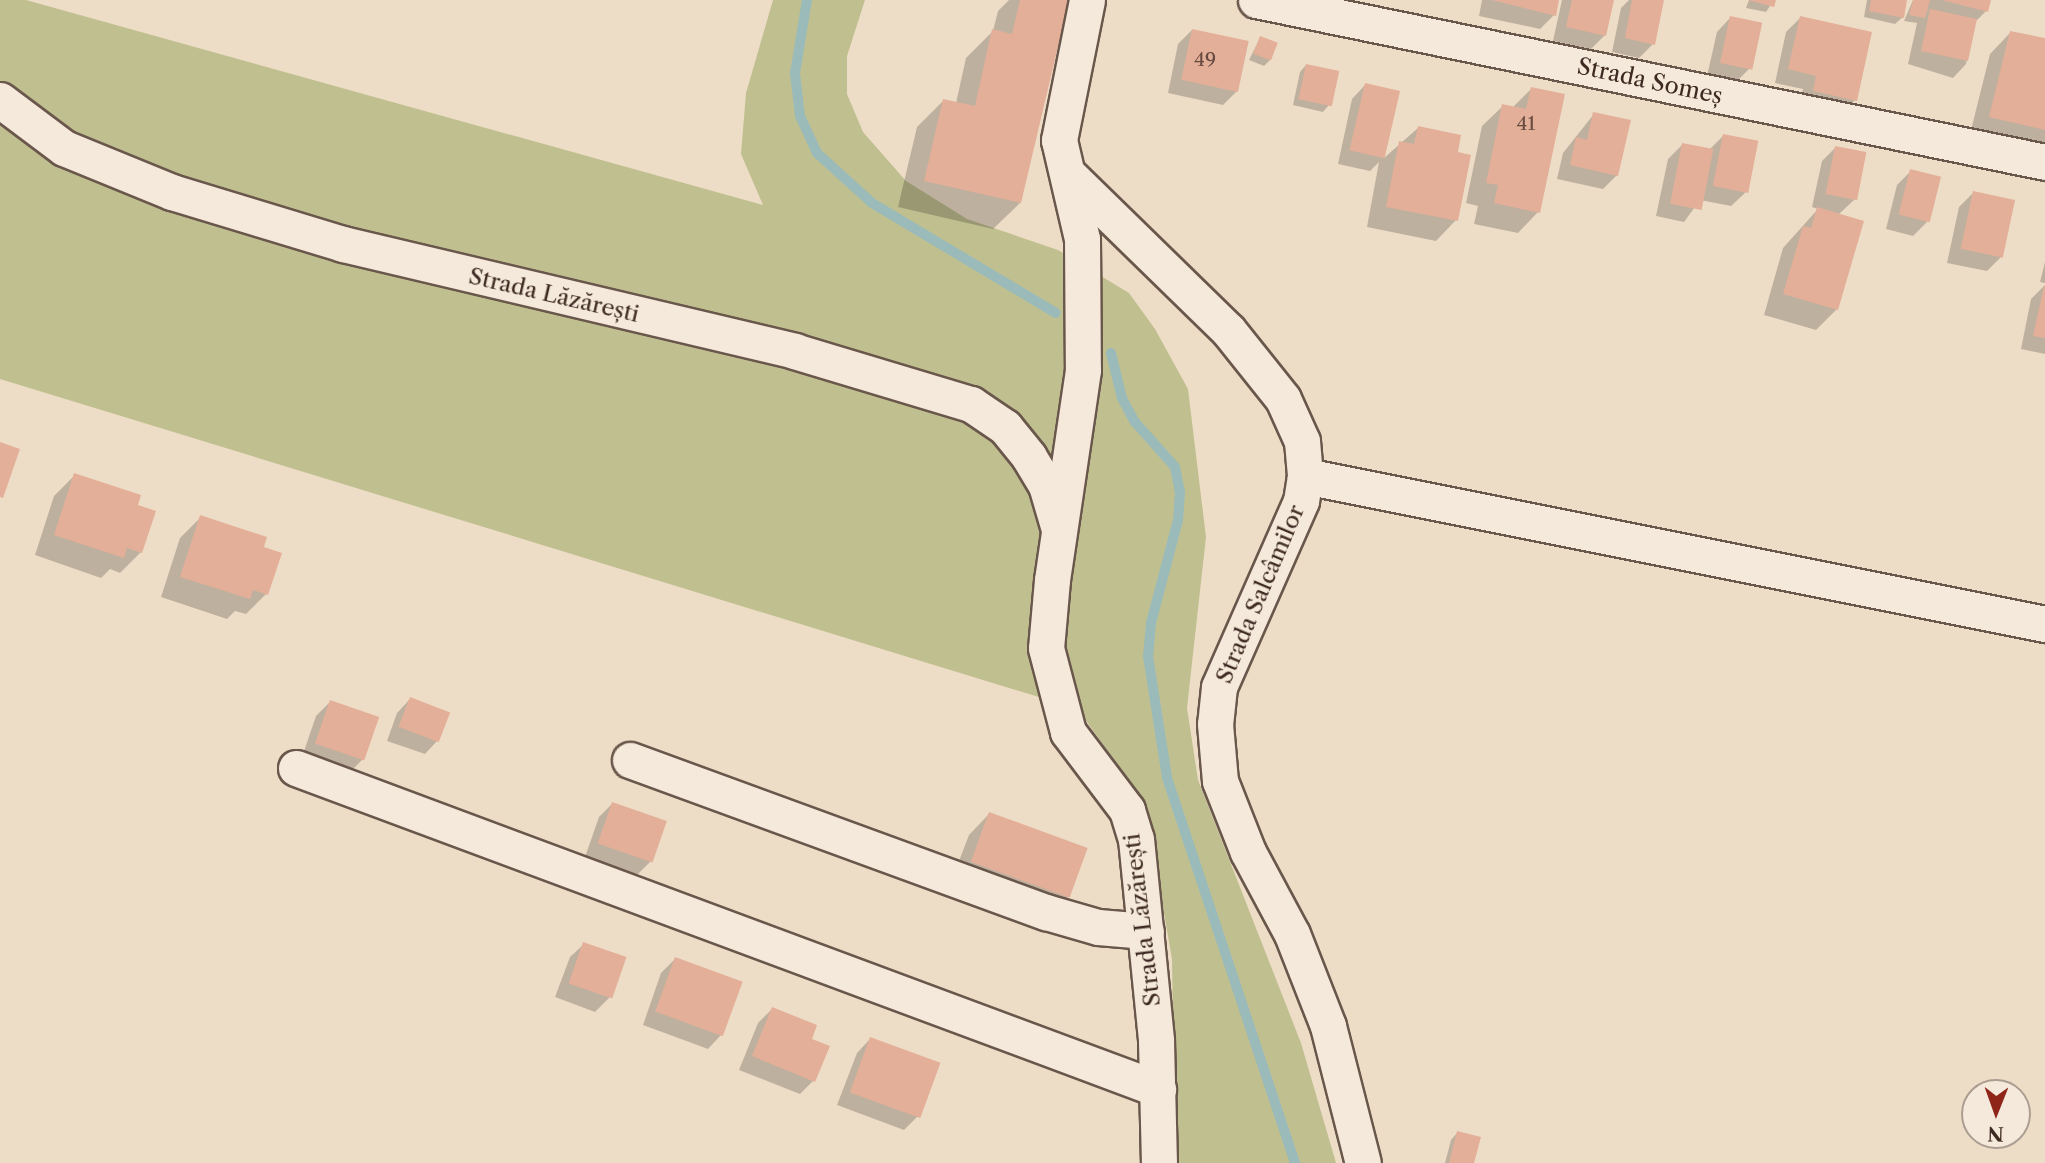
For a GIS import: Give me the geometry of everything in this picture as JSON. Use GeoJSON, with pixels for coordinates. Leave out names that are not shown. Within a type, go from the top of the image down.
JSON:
{"type":"FeatureCollection","features":[{"type":"Feature","properties":{"kind":"street","name":"Strada Lăzărești"},"geometry":{"type":"LineString","coordinates":[[1087,0],[1059,140],[1082,239],[1085,292],[1083,370],[1046,648],[1053,687],[1068,732],[1127,810],[1136,839],[1158,1089],[1159,1163]]}},
{"type":"Feature","properties":{"kind":"street","name":"Strada Someș"},"geometry":{"type":"LineString","coordinates":[[1256,0],[2045,162]]}},
{"type":"Feature","properties":{"kind":"street","name":"Strada Lăzărești"},"geometry":{"type":"LineString","coordinates":[[0,100],[64,148],[172,192],[343,244],[794,351],[971,404],[1004,427],[1029,457],[1046,485],[1060,532]]}},
{"type":"Feature","properties":{"kind":"street","name":"Strada Salcâmilor"},"geometry":{"type":"LineString","coordinates":[[1066,172],[1096,207],[1158,260],[1228,330],[1283,399],[1302,441],[1305,475],[1301,501],[1219,687],[1214,724],[1220,781],[1248,852],[1292,934],[1328,1026],[1363,1163]]}},
{"type":"Feature","properties":{"kind":"street"},"geometry":{"type":"LineString","coordinates":[[1305,475],[2045,624]]}},
{"type":"Feature","properties":{"kind":"street"},"geometry":{"type":"LineString","coordinates":[[629,760],[1046,912],[1098,927],[1146,931]]}},
{"type":"Feature","properties":{"kind":"street"},"geometry":{"type":"LineString","coordinates":[[296,768],[1158,1089]]}},
{"type":"Feature","properties":{"kind":"shaded area"},"geometry":{"type":"Polygon","coordinates":[[[0,0],[26,0],[763,205],[741,154],[746,93],[773,0],[865,0],[847,56],[847,94],[863,132],[906,181],[967,219],[1058,250],[1129,293],[1155,329],[1188,389],[1206,537],[1187,708],[1198,780],[1301,1043],[1336,1163],[1175,1163],[1172,959],[1153,851],[1126,778],[1078,709],[0,379],[0,0]]]}},
{"type":"Feature","properties":{"kind":"building"},"geometry":{"type":"Polygon","coordinates":[[[1020,0],[1069,0],[1021,203],[924,181],[943,99],[975,106],[992,29],[1012,34],[1020,0]]]}},
{"type":"Feature","properties":{"kind":"building"},"geometry":{"type":"Polygon","coordinates":[[[1492,0],[1559,0],[1556,16],[1492,0]]]}},
{"type":"Feature","properties":{"kind":"building"},"geometry":{"type":"Polygon","coordinates":[[[1572,0],[1614,0],[1606,36],[1566,27],[1572,0]]]}},
{"type":"Feature","properties":{"kind":"building"},"geometry":{"type":"Polygon","coordinates":[[[1632,0],[1664,0],[1655,45],[1625,38],[1632,0]]]}},
{"type":"Feature","properties":{"kind":"building"},"geometry":{"type":"Polygon","coordinates":[[[1748,0],[1776,0],[1774,7],[1748,0]]]}},
{"type":"Feature","properties":{"kind":"building"},"geometry":{"type":"Polygon","coordinates":[[[1871,0],[1907,0],[1904,18],[1869,11],[1871,0]]]}},
{"type":"Feature","properties":{"kind":"building"},"geometry":{"type":"Polygon","coordinates":[[[1913,0],[1930,0],[1925,18],[1909,15],[1913,0]]]}},
{"type":"Feature","properties":{"kind":"building"},"geometry":{"type":"Polygon","coordinates":[[[1942,0],[1991,0],[1988,12],[1942,0]]]}},
{"type":"Feature","properties":{"kind":"building"},"geometry":{"type":"Polygon","coordinates":[[[1930,9],[1977,19],[1968,61],[1921,51],[1930,9]]]}},
{"type":"Feature","properties":{"kind":"building"},"geometry":{"type":"Polygon","coordinates":[[[1730,16],[1762,23],[1752,70],[1720,63],[1730,16]]]}},
{"type":"Feature","properties":{"kind":"building"},"geometry":{"type":"Polygon","coordinates":[[[1800,16],[1872,32],[1857,101],[1813,91],[1816,76],[1788,69],[1800,16]]]}},
{"type":"Feature","properties":{"kind":"building"},"geometry":{"type":"Polygon","coordinates":[[[1192,29],[1249,41],[1238,92],[1181,80],[1192,29]]]}},
{"type":"Feature","properties":{"kind":"building"},"geometry":{"type":"Polygon","coordinates":[[[2010,31],[2045,38],[2045,130],[1989,117],[2010,31]]]}},
{"type":"Feature","properties":{"kind":"building"},"geometry":{"type":"Polygon","coordinates":[[[1260,36],[1278,43],[1271,61],[1253,54],[1260,36]]]}},
{"type":"Feature","properties":{"kind":"building"},"geometry":{"type":"Polygon","coordinates":[[[1306,64],[1339,71],[1332,106],[1299,99],[1306,64]]]}},
{"type":"Feature","properties":{"kind":"building"},"geometry":{"type":"Polygon","coordinates":[[[1365,83],[1400,91],[1385,158],[1349,150],[1365,83]]]}},
{"type":"Feature","properties":{"kind":"building"},"geometry":{"type":"Polygon","coordinates":[[[1531,87],[1565,94],[1540,213],[1494,203],[1498,185],[1486,183],[1502,104],[1526,109],[1531,87]]]}},
{"type":"Feature","properties":{"kind":"building"},"geometry":{"type":"Polygon","coordinates":[[[1593,112],[1631,120],[1618,176],[1570,165],[1576,137],[1587,140],[1593,112]]]}},
{"type":"Feature","properties":{"kind":"building"},"geometry":{"type":"Polygon","coordinates":[[[1418,126],[1461,135],[1458,152],[1471,155],[1458,221],[1386,207],[1399,141],[1414,144],[1418,126]]]}},
{"type":"Feature","properties":{"kind":"building"},"geometry":{"type":"Polygon","coordinates":[[[1723,134],[1758,141],[1748,193],[1713,186],[1723,134]]]}},
{"type":"Feature","properties":{"kind":"building"},"geometry":{"type":"Polygon","coordinates":[[[1682,143],[1713,149],[1702,210],[1670,204],[1682,143]]]}},
{"type":"Feature","properties":{"kind":"building"},"geometry":{"type":"Polygon","coordinates":[[[1835,146],[1866,152],[1857,200],[1826,194],[1835,146]]]}},
{"type":"Feature","properties":{"kind":"building"},"geometry":{"type":"Polygon","coordinates":[[[1910,169],[1941,177],[1930,222],[1899,215],[1910,169]]]}},
{"type":"Feature","properties":{"kind":"building"},"geometry":{"type":"Polygon","coordinates":[[[1973,191],[2015,200],[2003,258],[1961,249],[1973,191]]]}},
{"type":"Feature","properties":{"kind":"building"},"geometry":{"type":"Polygon","coordinates":[[[1817,207],[1864,221],[1838,310],[1783,294],[1803,226],[1811,228],[1817,207]]]}},
{"type":"Feature","properties":{"kind":"building"},"geometry":{"type":"Polygon","coordinates":[[[2045,286],[2045,338],[2033,336],[2045,286]]]}},
{"type":"Feature","properties":{"kind":"building"},"geometry":{"type":"Polygon","coordinates":[[[0,442],[20,449],[3,498],[0,497],[0,442]]]}},
{"type":"Feature","properties":{"kind":"building"},"geometry":{"type":"Polygon","coordinates":[[[74,473],[141,495],[138,505],[156,511],[142,553],[127,548],[124,558],[54,535],[74,473]]]}},
{"type":"Feature","properties":{"kind":"building"},"geometry":{"type":"Polygon","coordinates":[[[200,515],[267,537],[264,547],[282,553],[268,595],[253,590],[250,599],[180,577],[200,515]]]}},
{"type":"Feature","properties":{"kind":"building"},"geometry":{"type":"Polygon","coordinates":[[[410,697],[450,712],[439,742],[399,727],[410,697]]]}},
{"type":"Feature","properties":{"kind":"building"},"geometry":{"type":"Polygon","coordinates":[[[330,700],[379,717],[364,760],[315,743],[330,700]]]}},
{"type":"Feature","properties":{"kind":"building"},"geometry":{"type":"Polygon","coordinates":[[[612,802],[667,821],[653,862],[598,844],[612,802]]]}},
{"type":"Feature","properties":{"kind":"building"},"geometry":{"type":"Polygon","coordinates":[[[989,812],[1088,848],[1070,898],[971,862],[989,812]]]}},
{"type":"Feature","properties":{"kind":"building"},"geometry":{"type":"Polygon","coordinates":[[[583,942],[626,957],[612,999],[569,984],[583,942]]]}},
{"type":"Feature","properties":{"kind":"building"},"geometry":{"type":"Polygon","coordinates":[[[675,957],[743,982],[723,1036],[655,1012],[675,957]]]}},
{"type":"Feature","properties":{"kind":"building"},"geometry":{"type":"Polygon","coordinates":[[[772,1007],[817,1025],[812,1039],[830,1046],[815,1082],[752,1056],[772,1007]]]}},
{"type":"Feature","properties":{"kind":"building"},"geometry":{"type":"Polygon","coordinates":[[[870,1037],[940,1063],[920,1118],[850,1092],[870,1037]]]}},
{"type":"Feature","properties":{"kind":"building"},"geometry":{"type":"Polygon","coordinates":[[[1457,1131],[1481,1137],[1474,1163],[1449,1163],[1457,1131]]]}},
{"type":"Feature","properties":{"kind":"waterway"},"geometry":{"type":"LineString","coordinates":[[807,0],[795,73],[800,116],[817,153],[872,203],[1056,313]]}},
{"type":"Feature","properties":{"kind":"waterway"},"geometry":{"type":"LineString","coordinates":[[1111,353],[1122,398],[1135,422],[1175,467],[1180,492],[1178,520],[1151,623],[1148,656],[1167,778],[1295,1163]]}}]}
